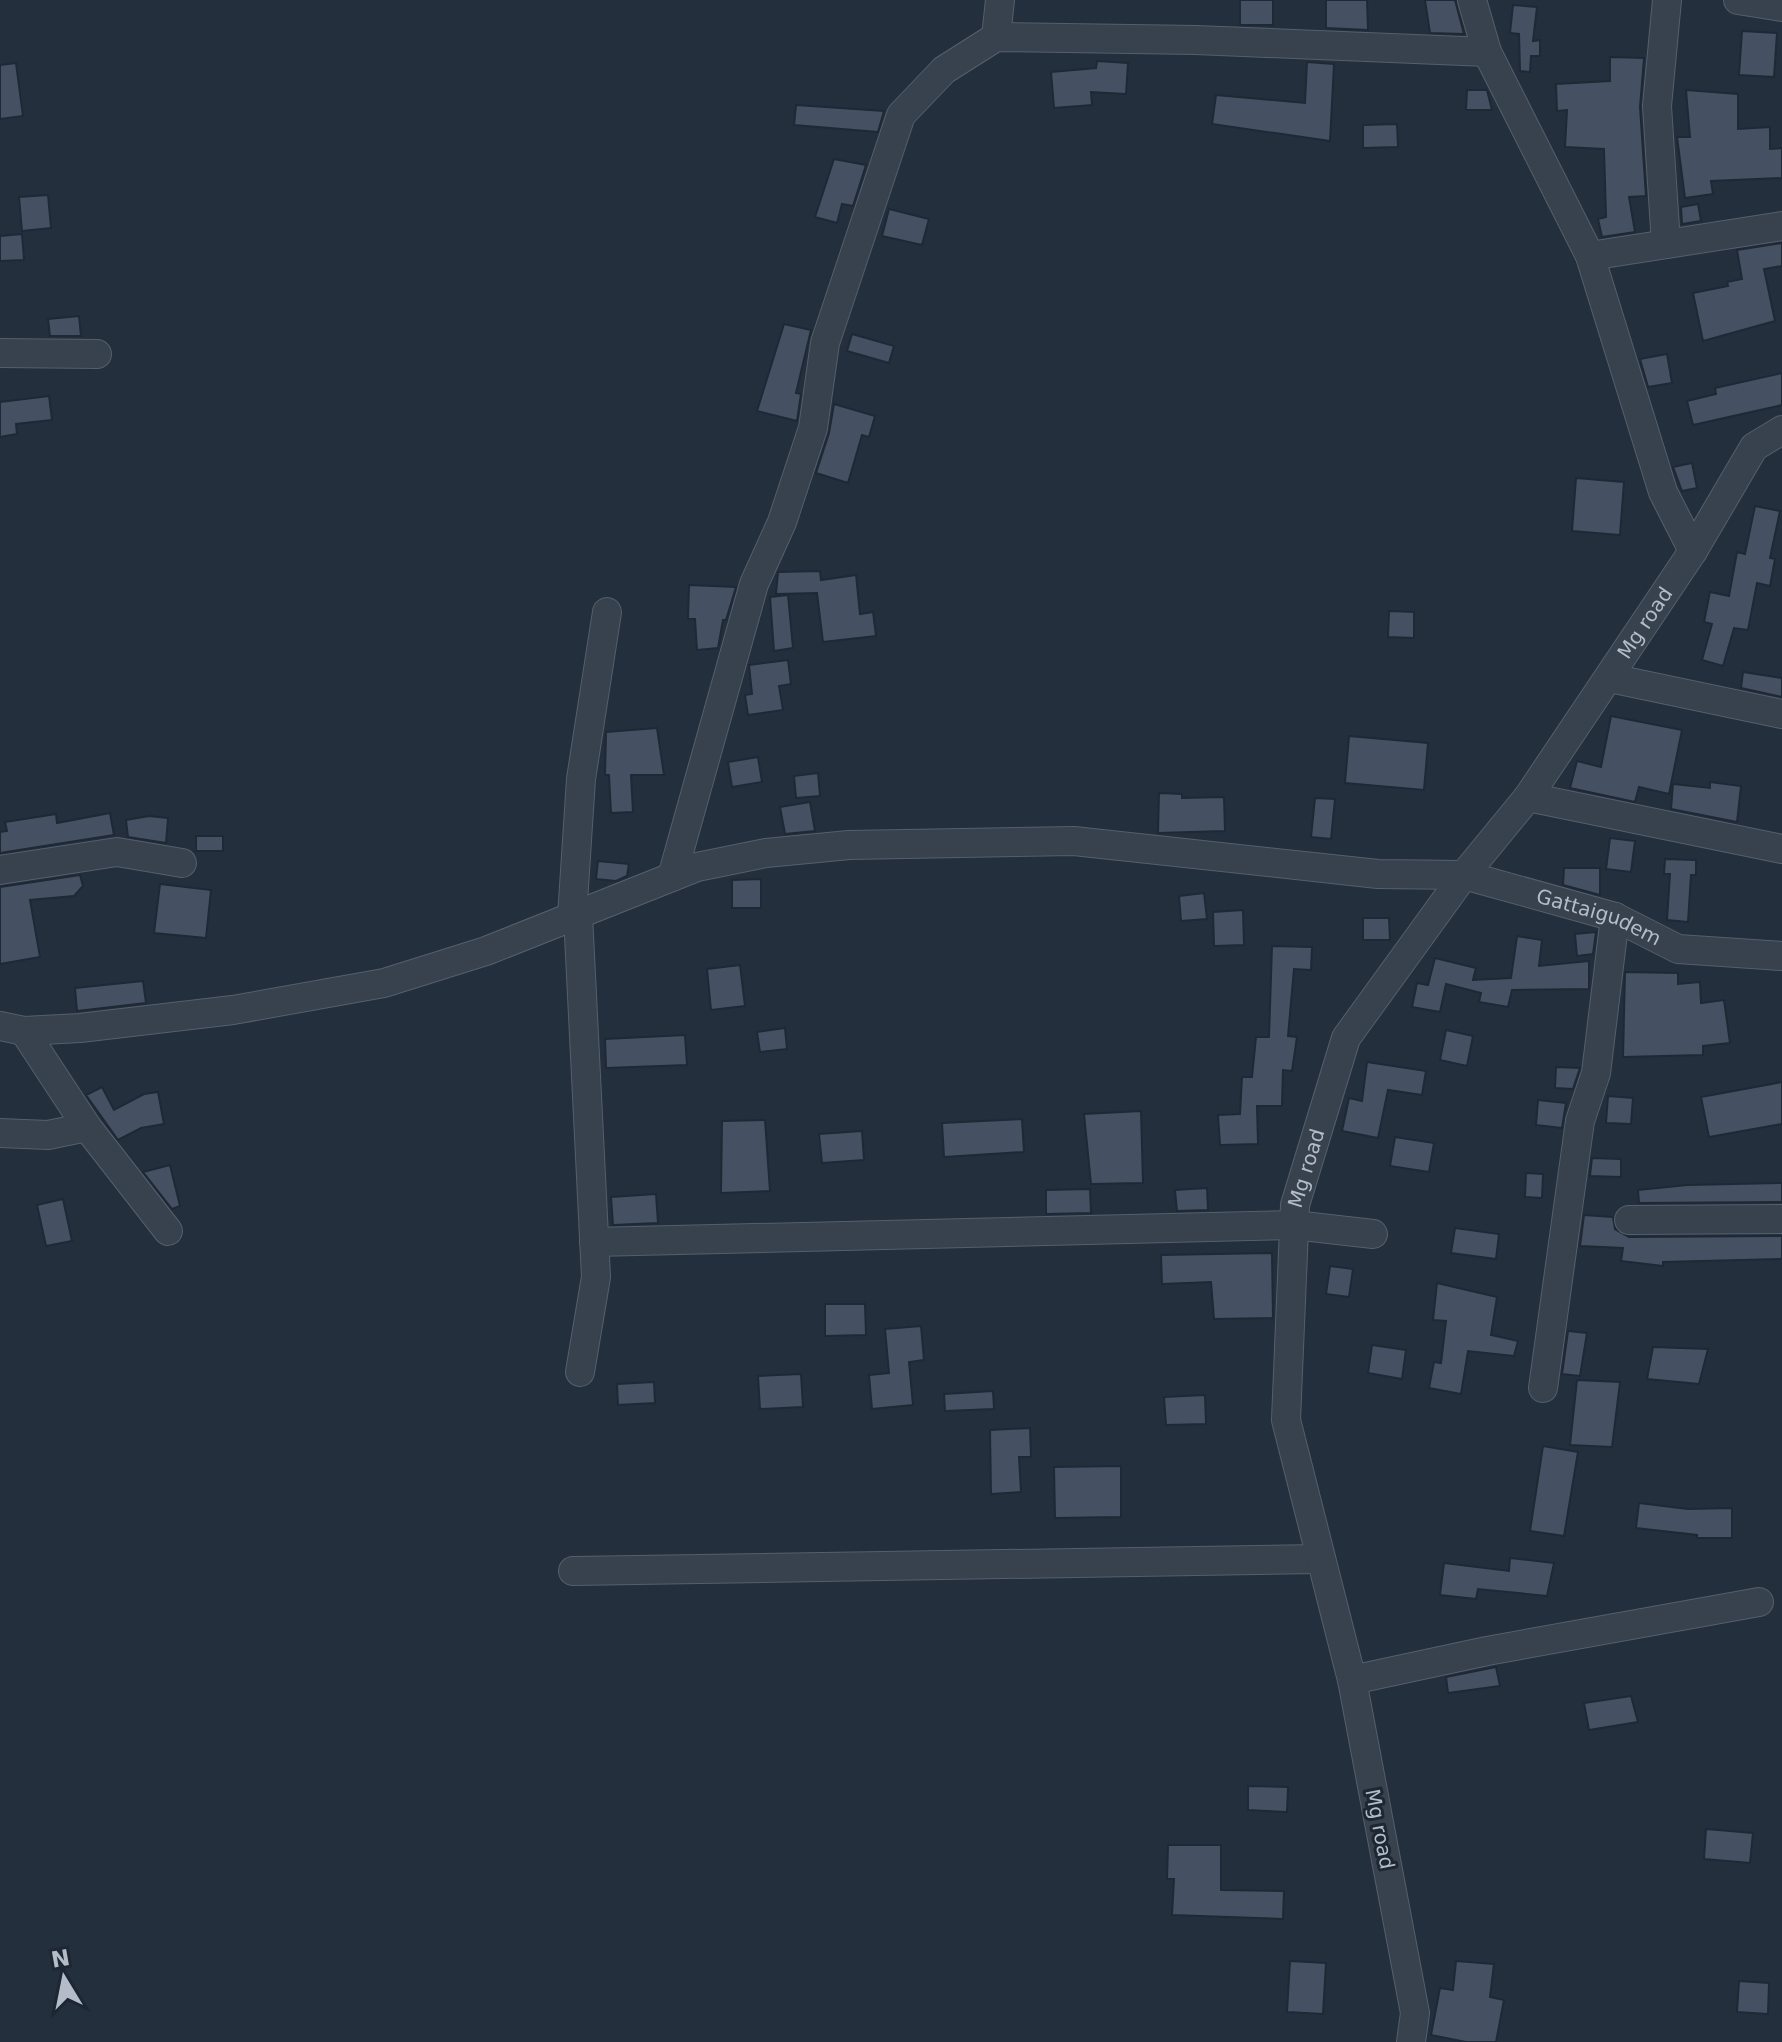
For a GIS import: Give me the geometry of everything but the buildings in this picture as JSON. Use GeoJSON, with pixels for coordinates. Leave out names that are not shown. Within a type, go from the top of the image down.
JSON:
{"type":"FeatureCollection","features":[{"type":"Feature","properties":{"kind":"street"},"geometry":{"type":"LineString","coordinates":[[996,37],[1000,0]]}},
{"type":"Feature","properties":{"kind":"street"},"geometry":{"type":"LineString","coordinates":[[1472,0],[1487,52],[1590,256],[1663,492],[1693,551]]}},
{"type":"Feature","properties":{"kind":"street"},"geometry":{"type":"LineString","coordinates":[[1666,244],[1657,106],[1667,0]]}},
{"type":"Feature","properties":{"kind":"street"},"geometry":{"type":"LineString","coordinates":[[1738,0],[1782,7]]}},
{"type":"Feature","properties":{"kind":"street"},"geometry":{"type":"LineString","coordinates":[[672,877],[754,584],[782,522],[813,428],[825,343],[901,115],[944,70],[996,37],[1211,40],[1487,52]]}},
{"type":"Feature","properties":{"kind":"street"},"geometry":{"type":"LineString","coordinates":[[1590,256],[1782,226]]}},
{"type":"Feature","properties":{"kind":"street"},"geometry":{"type":"LineString","coordinates":[[0,353],[97,354]]}},
{"type":"Feature","properties":{"kind":"street","name":"Mg road"},"geometry":{"type":"LineString","coordinates":[[1411,2042],[1415,2013],[1352,1680],[1286,1420],[1295,1205],[1346,1038],[1464,875],[1528,797],[1693,551],[1754,447],[1782,430]]}},
{"type":"Feature","properties":{"kind":"street"},"geometry":{"type":"LineString","coordinates":[[580,1372],[596,1277],[575,916],[581,779],[607,612]]}},
{"type":"Feature","properties":{"kind":"street"},"geometry":{"type":"LineString","coordinates":[[1610,678],[1782,714]]}},
{"type":"Feature","properties":{"kind":"street"},"geometry":{"type":"LineString","coordinates":[[1528,797],[1782,849]]}},
{"type":"Feature","properties":{"kind":"street","name":"Gattaigudem"},"geometry":{"type":"LineString","coordinates":[[12,1029],[80,1028],[233,1010],[384,983],[486,951],[697,867],[766,853],[849,845],[1074,841],[1378,874],[1464,875],[1615,917],[1678,949],[1782,956]]}},
{"type":"Feature","properties":{"kind":"street"},"geometry":{"type":"LineString","coordinates":[[0,870],[117,852],[182,863]]}},
{"type":"Feature","properties":{"kind":"street"},"geometry":{"type":"LineString","coordinates":[[1543,1388],[1580,1121],[1596,1073],[1615,917]]}},
{"type":"Feature","properties":{"kind":"street"},"geometry":{"type":"LineString","coordinates":[[12,1029],[168,1231]]}},
{"type":"Feature","properties":{"kind":"street"},"geometry":{"type":"LineString","coordinates":[[0,1133],[48,1135],[87,1127]]}},
{"type":"Feature","properties":{"kind":"street"},"geometry":{"type":"LineString","coordinates":[[1629,1220],[1782,1219]]}},
{"type":"Feature","properties":{"kind":"street"},"geometry":{"type":"LineString","coordinates":[[594,1242],[1294,1225],[1373,1234]]}},
{"type":"Feature","properties":{"kind":"street"},"geometry":{"type":"LineString","coordinates":[[573,1571],[1321,1559]]}},
{"type":"Feature","properties":{"kind":"street"},"geometry":{"type":"LineString","coordinates":[[1352,1680],[1487,1651],[1759,1602]]}}]}
